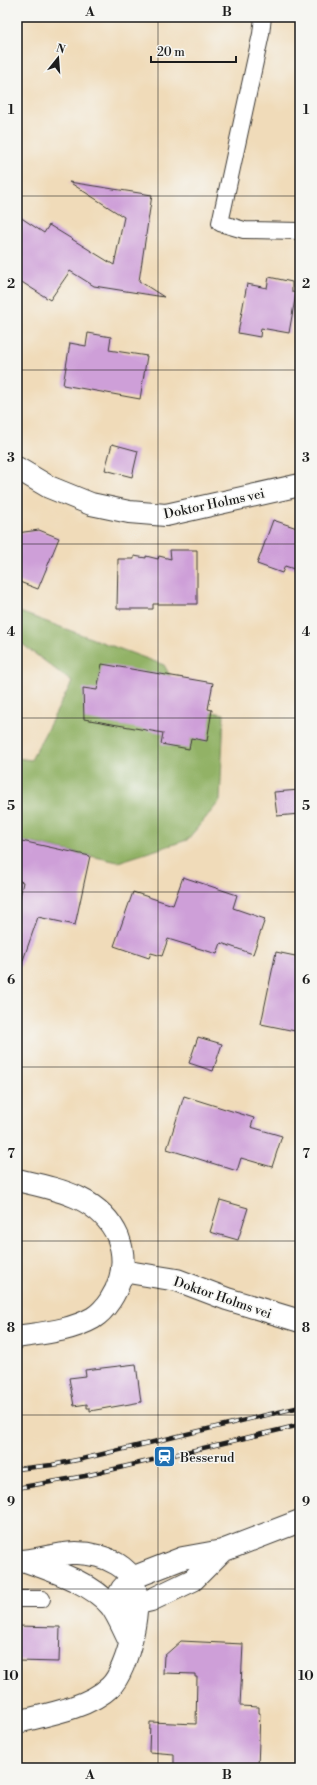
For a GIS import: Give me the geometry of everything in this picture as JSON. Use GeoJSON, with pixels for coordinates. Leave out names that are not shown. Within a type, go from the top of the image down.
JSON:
{"type":"FeatureCollection","features":[{"type":"Feature","properties":{"kind":"main road","name":"Doktor Holms vei"},"geometry":{"type":"LineString","coordinates":[[17,468],[49,487],[91,504],[129,512],[166,515],[300,485]]}},
{"type":"Feature","properties":{"kind":"main road"},"geometry":{"type":"LineString","coordinates":[[17,1180],[67,1192],[93,1205],[105,1216],[114,1229],[122,1251],[122,1271],[119,1284],[108,1302],[94,1317],[72,1327],[17,1337]]}},
{"type":"Feature","properties":{"kind":"main road","name":"Doktor Holms vei"},"geometry":{"type":"LineString","coordinates":[[122,1271],[177,1280],[227,1299],[300,1321]]}},
{"type":"Feature","properties":{"kind":"main road"},"geometry":{"type":"LineString","coordinates":[[112,1607],[122,1589],[132,1578],[183,1558],[222,1551],[300,1521]]}},
{"type":"Feature","properties":{"kind":"main road"},"geometry":{"type":"LineString","coordinates":[[112,1607],[137,1605],[166,1594],[193,1580],[222,1551]]}},
{"type":"Feature","properties":{"kind":"main road"},"geometry":{"type":"LineString","coordinates":[[17,1722],[87,1702],[109,1688],[118,1678],[123,1668],[136,1620],[137,1605],[136,1591],[132,1578],[123,1568],[114,1562],[99,1556],[66,1552],[22,1561]]}},
{"type":"Feature","properties":{"kind":"main road"},"geometry":{"type":"LineString","coordinates":[[22,1561],[63,1575],[85,1586],[103,1598],[112,1607],[130,1642]]}},
{"type":"Feature","properties":{"kind":"lane"},"geometry":{"type":"LineString","coordinates":[[263,17],[261,34],[220,223],[244,230],[300,231]]}},
{"type":"Feature","properties":{"kind":"lane"},"geometry":{"type":"LineString","coordinates":[[17,1600],[42,1599]]}},
{"type":"Feature","properties":{"kind":"green space"},"geometry":{"type":"Polygon","coordinates":[[[17,611],[164,665],[188,708],[224,714],[220,801],[187,840],[118,862],[17,840],[17,758],[31,760],[72,682],[17,640],[17,611]]]}},
{"type":"Feature","properties":{"kind":"building"},"geometry":{"type":"Polygon","coordinates":[[[69,182],[152,195],[139,281],[164,297],[94,286],[70,271],[50,300],[17,279],[17,215],[44,233],[49,225],[114,265],[124,217],[69,182]]]}},
{"type":"Feature","properties":{"kind":"building"},"geometry":{"type":"Polygon","coordinates":[[[269,277],[292,282],[292,292],[296,293],[289,333],[261,328],[260,337],[238,333],[247,284],[267,288],[269,277]]]}},
{"type":"Feature","properties":{"kind":"building"},"geometry":{"type":"Polygon","coordinates":[[[88,333],[111,337],[109,350],[147,356],[140,399],[63,385],[70,343],[86,346],[88,333]]]}},
{"type":"Feature","properties":{"kind":"building"},"geometry":{"type":"Polygon","coordinates":[[[112,444],[138,451],[132,477],[105,470],[112,444]]]}},
{"type":"Feature","properties":{"kind":"building"},"geometry":{"type":"Polygon","coordinates":[[[273,520],[300,529],[300,571],[285,566],[282,573],[257,564],[273,520]]]}},
{"type":"Feature","properties":{"kind":"building"},"geometry":{"type":"Polygon","coordinates":[[[39,530],[59,538],[38,589],[17,581],[17,533],[39,530]]]}},
{"type":"Feature","properties":{"kind":"building"},"geometry":{"type":"Polygon","coordinates":[[[170,550],[197,550],[197,604],[153,604],[153,609],[117,609],[118,559],[134,559],[134,556],[146,558],[146,556],[158,559],[159,556],[171,559],[170,550]]]}},
{"type":"Feature","properties":{"kind":"building"},"geometry":{"type":"Polygon","coordinates":[[[102,664],[213,683],[208,709],[212,710],[207,741],[191,738],[189,749],[161,744],[163,733],[84,719],[83,688],[97,690],[102,664]]]}},
{"type":"Feature","properties":{"kind":"building"},"geometry":{"type":"Polygon","coordinates":[[[300,790],[300,814],[277,816],[274,792],[300,790]]]}},
{"type":"Feature","properties":{"kind":"building"},"geometry":{"type":"Polygon","coordinates":[[[17,840],[90,856],[75,925],[38,917],[21,966],[17,965],[17,911],[23,882],[17,880],[17,840]]]}},
{"type":"Feature","properties":{"kind":"building"},"geometry":{"type":"Polygon","coordinates":[[[183,877],[237,895],[233,908],[265,919],[253,954],[221,943],[217,954],[168,939],[162,956],[151,953],[149,958],[114,946],[133,892],[173,905],[183,877]]]}},
{"type":"Feature","properties":{"kind":"building"},"geometry":{"type":"Polygon","coordinates":[[[276,952],[300,957],[300,1032],[261,1024],[276,952]]]}},
{"type":"Feature","properties":{"kind":"building"},"geometry":{"type":"Polygon","coordinates":[[[198,1037],[222,1044],[213,1071],[189,1063],[198,1037]]]}},
{"type":"Feature","properties":{"kind":"building"},"geometry":{"type":"Polygon","coordinates":[[[184,1096],[254,1118],[251,1127],[282,1136],[272,1167],[241,1158],[237,1171],[167,1149],[184,1096]]]}},
{"type":"Feature","properties":{"kind":"building"},"geometry":{"type":"Polygon","coordinates":[[[220,1200],[248,1208],[238,1240],[210,1232],[220,1200]]]}},
{"type":"Feature","properties":{"kind":"building"},"geometry":{"type":"Polygon","coordinates":[[[136,1364],[141,1402],[90,1411],[90,1408],[87,1408],[87,1404],[74,1406],[69,1378],[86,1376],[85,1370],[136,1364]]]}},
{"type":"Feature","properties":{"kind":"building"},"geometry":{"type":"Polygon","coordinates":[[[17,1626],[60,1627],[59,1662],[17,1661],[17,1626]]]}},
{"type":"Feature","properties":{"kind":"building"},"geometry":{"type":"Polygon","coordinates":[[[181,1641],[243,1644],[240,1706],[259,1707],[258,1768],[210,1766],[210,1768],[174,1767],[174,1754],[149,1752],[150,1722],[196,1724],[197,1677],[195,1677],[195,1674],[163,1673],[164,1656],[181,1641]]]}},
{"type":"Feature","properties":{"kind":"railway"},"geometry":{"type":"LineString","coordinates":[[17,1469],[52,1465],[82,1459],[300,1407]]}},
{"type":"Feature","properties":{"kind":"railway"},"geometry":{"type":"LineString","coordinates":[[17,1488],[85,1476],[300,1425]]}},
{"type":"Feature","properties":{"kind":"place","name":"Besserud"},"geometry":{"type":"Point","coordinates":[165,1457]}}]}
